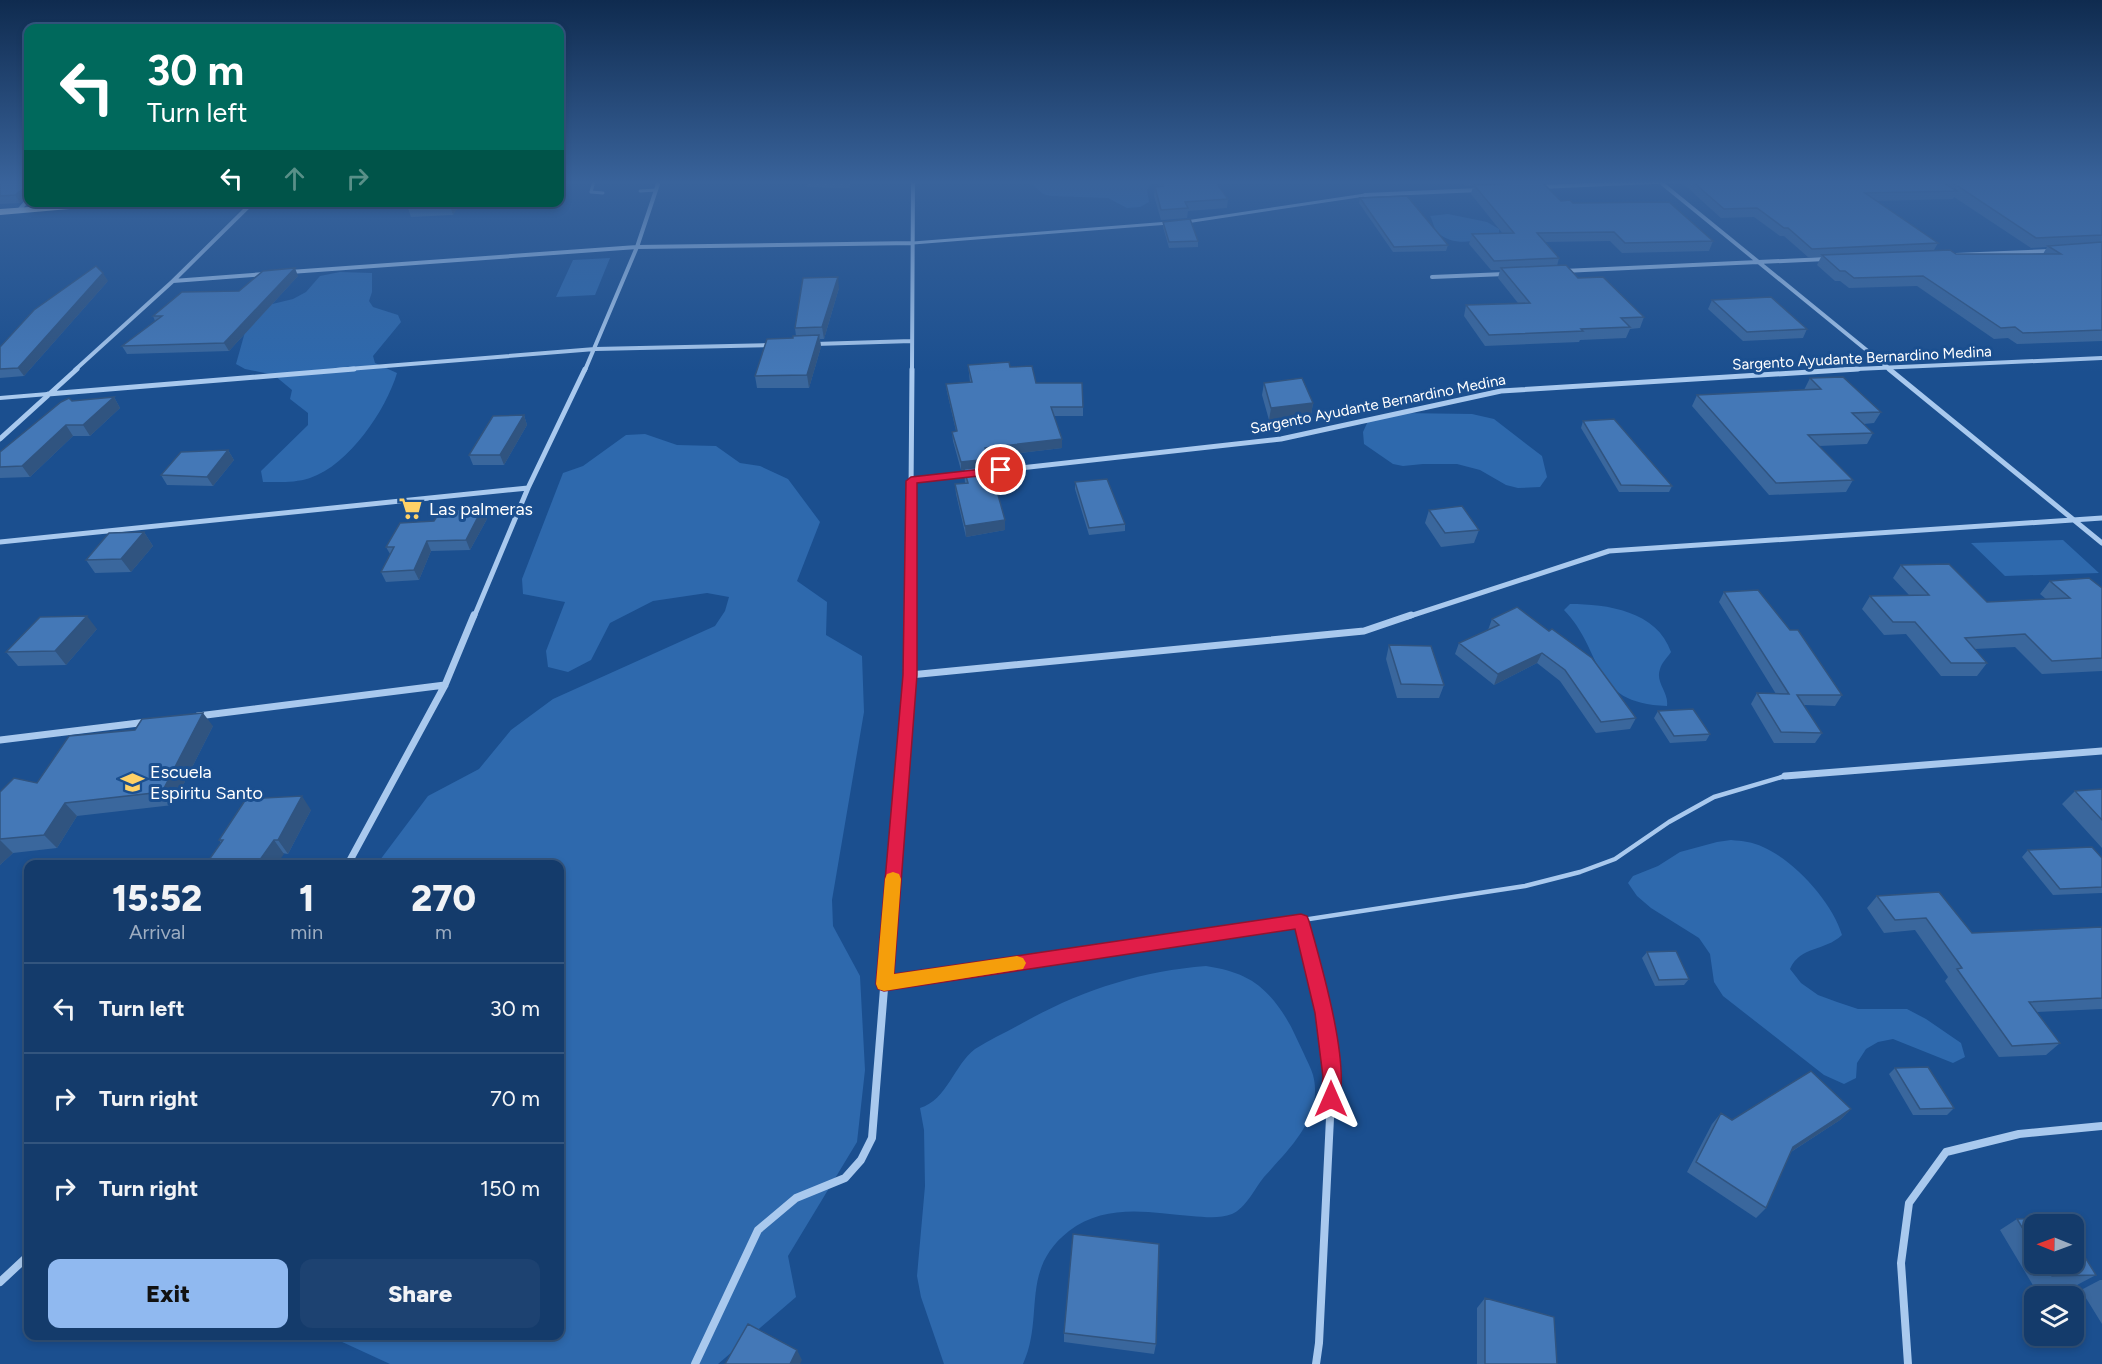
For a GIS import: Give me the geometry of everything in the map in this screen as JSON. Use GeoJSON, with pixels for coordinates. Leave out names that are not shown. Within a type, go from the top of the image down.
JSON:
{"type":"FeatureCollection","features":[{"type":"Feature","properties":{"kind":"street"},"geometry":{"type":"LineString","coordinates":[[0,439],[210,245]]}},
{"type":"Feature","properties":{"kind":"street"},"geometry":{"type":"LineString","coordinates":[[280,273],[637,247],[799,245]]}},
{"type":"Feature","properties":{"kind":"street"},"geometry":{"type":"LineString","coordinates":[[695,1364],[758,1230],[796,1198],[845,1178],[861,1160],[872,1138],[910,675],[913,245]]}},
{"type":"Feature","properties":{"kind":"street"},"geometry":{"type":"LineString","coordinates":[[1736,245],[2102,543]]}},
{"type":"Feature","properties":{"kind":"street"},"geometry":{"type":"LineString","coordinates":[[350,860],[445,685],[528,488],[595,349],[637,247]]}},
{"type":"Feature","properties":{"kind":"street"},"geometry":{"type":"LineString","coordinates":[[1947,255],[2054,251]]}},
{"type":"Feature","properties":{"kind":"street"},"geometry":{"type":"LineString","coordinates":[[1559,271],[1828,259]]}},
{"type":"Feature","properties":{"kind":"street"},"geometry":{"type":"LineString","coordinates":[[1432,277],[1513,273]]}},
{"type":"Feature","properties":{"kind":"street"},"geometry":{"type":"LineString","coordinates":[[173,281],[268,274]]}},
{"type":"Feature","properties":{"kind":"street"},"geometry":{"type":"LineString","coordinates":[[806,344],[912,341]]}},
{"type":"Feature","properties":{"kind":"street"},"geometry":{"type":"LineString","coordinates":[[48,394],[595,349],[783,344]]}},
{"type":"Feature","properties":{"kind":"street","name":"Sargento Ayudante Bernardino Medina"},"geometry":{"type":"LineString","coordinates":[[911,481],[1281,439],[1501,391],[1887,367],[2102,358]]}},
{"type":"Feature","properties":{"kind":"street"},"geometry":{"type":"LineString","coordinates":[[0,542],[528,488]]}},
{"type":"Feature","properties":{"kind":"street"},"geometry":{"type":"LineString","coordinates":[[910,675],[1364,631],[1609,551],[2102,518]]}},
{"type":"Feature","properties":{"kind":"street"},"geometry":{"type":"LineString","coordinates":[[187,717],[445,685]]}},
{"type":"Feature","properties":{"kind":"street"},"geometry":{"type":"LineString","coordinates":[[0,740],[152,721]]}},
{"type":"Feature","properties":{"kind":"street"},"geometry":{"type":"LineString","coordinates":[[1785,776],[2102,751]]}},
{"type":"Feature","properties":{"kind":"street"},"geometry":{"type":"LineString","coordinates":[[1301,921],[1324,1013],[1332,1077],[1319,1343],[1316,1364]]}},
{"type":"Feature","properties":{"kind":"street"},"geometry":{"type":"LineString","coordinates":[[1908,1364],[1901,1263],[1909,1203],[1946,1152],[2019,1134],[2102,1126]]}},
{"type":"Feature","properties":{"kind":"street"},"geometry":{"type":"LineString","coordinates":[[0,1282],[24,1260]]}},
{"type":"Feature","properties":{"kind":"lane"},"geometry":{"type":"LineString","coordinates":[[0,398],[48,394]]}},
{"type":"Feature","properties":{"kind":"lane"},"geometry":{"type":"LineString","coordinates":[[884,984],[1525,886],[1580,872],[1615,859],[1669,822],[1714,797],[1785,776]]}},
{"type":"Feature","properties":{"kind":"shaded area"},"geometry":{"type":"Polygon","coordinates":[[[610,258],[595,295],[556,297],[573,260],[610,258]]]}},
{"type":"Feature","properties":{"kind":"shaded area"},"geometry":{"type":"Polygon","coordinates":[[[340,272],[372,273],[372,292],[369,301],[373,307],[398,315],[401,322],[373,356],[375,363],[397,373],[392,388],[364,434],[338,461],[324,471],[304,480],[263,482],[261,471],[308,425],[308,413],[290,399],[292,390],[274,375],[245,369],[236,364],[245,332],[239,312],[293,299],[306,292],[320,276],[340,272]]]}},
{"type":"Feature","properties":{"kind":"shaded area"},"geometry":{"type":"Polygon","coordinates":[[[1401,413],[1472,414],[1494,419],[1542,456],[1547,477],[1540,487],[1518,488],[1506,485],[1480,470],[1457,464],[1403,466],[1393,464],[1364,444],[1363,432],[1368,421],[1401,413]]]}},
{"type":"Feature","properties":{"kind":"shaded area"},"geometry":{"type":"Polygon","coordinates":[[[645,434],[677,445],[716,446],[740,463],[760,466],[788,479],[820,522],[797,581],[827,602],[826,635],[862,656],[864,712],[832,900],[833,926],[860,976],[865,1070],[857,1142],[788,1256],[796,1297],[718,1364],[390,1364],[338,1340],[564,1340],[564,860],[380,860],[428,796],[479,769],[511,730],[553,699],[715,626],[725,611],[729,597],[707,593],[653,601],[610,623],[591,660],[568,672],[548,667],[546,651],[565,602],[523,594],[522,579],[563,473],[583,466],[626,435],[645,434]]]}},
{"type":"Feature","properties":{"kind":"shaded area"},"geometry":{"type":"Polygon","coordinates":[[[2063,540],[2099,573],[2005,576],[1971,543],[2063,540]]]}},
{"type":"Feature","properties":{"kind":"shaded area"},"geometry":{"type":"Polygon","coordinates":[[[1570,604],[1615,608],[1643,619],[1655,627],[1671,652],[1662,664],[1659,674],[1667,706],[1642,703],[1623,696],[1611,685],[1601,673],[1577,626],[1564,610],[1570,604]]]}},
{"type":"Feature","properties":{"kind":"shaded area"},"geometry":{"type":"Polygon","coordinates":[[[1731,840],[1759,845],[1787,862],[1811,884],[1837,923],[1842,935],[1800,956],[1790,969],[1801,983],[1818,995],[1858,1009],[1907,1009],[1961,1043],[1965,1057],[1953,1063],[1893,1039],[1878,1042],[1866,1049],[1857,1063],[1856,1078],[1844,1084],[1824,1075],[1723,996],[1714,982],[1710,954],[1699,938],[1651,908],[1637,896],[1628,883],[1633,876],[1658,866],[1680,852],[1731,840]]]}},
{"type":"Feature","properties":{"kind":"shaded area"},"geometry":{"type":"Polygon","coordinates":[[[1206,966],[1243,976],[1262,988],[1289,1022],[1313,1075],[1315,1090],[1314,1105],[1302,1131],[1246,1203],[1232,1214],[1212,1217],[1143,1212],[1112,1213],[1097,1216],[1069,1231],[1054,1246],[1044,1261],[1038,1278],[1029,1346],[1023,1364],[944,1364],[921,1297],[917,1276],[925,1186],[924,1130],[920,1108],[937,1098],[961,1064],[975,1049],[1041,1013],[1086,993],[1133,978],[1206,966]]]}},
{"type":"Feature","properties":{"kind":"building"},"geometry":{"type":"Polygon","coordinates":[[[1392,245],[1448,245],[1394,247],[1392,245]]]}},
{"type":"Feature","properties":{"kind":"building"},"geometry":{"type":"Polygon","coordinates":[[[1481,245],[1547,245],[1559,258],[1494,261],[1481,245]]]}},
{"type":"Feature","properties":{"kind":"building"},"geometry":{"type":"Polygon","coordinates":[[[1807,245],[1903,245],[1812,249],[1807,245]]]}},
{"type":"Feature","properties":{"kind":"building"},"geometry":{"type":"Polygon","coordinates":[[[2102,245],[2102,330],[2023,333],[2015,327],[2001,328],[1923,276],[1854,278],[1845,271],[1840,271],[1822,255],[1950,250],[1956,254],[2061,254],[2048,246],[2102,245]]]}},
{"type":"Feature","properties":{"kind":"building"},"geometry":{"type":"Polygon","coordinates":[[[1566,265],[1578,278],[1603,277],[1644,317],[1621,318],[1630,327],[1489,335],[1466,305],[1530,303],[1501,268],[1566,265]]]}},
{"type":"Feature","properties":{"kind":"building"},"geometry":{"type":"Polygon","coordinates":[[[96,266],[103,273],[18,368],[0,369],[0,347],[34,310],[96,266]]]}},
{"type":"Feature","properties":{"kind":"building"},"geometry":{"type":"Polygon","coordinates":[[[295,268],[224,343],[122,346],[162,316],[153,316],[182,292],[239,291],[263,271],[295,268]]]}},
{"type":"Feature","properties":{"kind":"building"},"geometry":{"type":"Polygon","coordinates":[[[838,277],[822,327],[795,328],[803,278],[838,277]]]}},
{"type":"Feature","properties":{"kind":"building"},"geometry":{"type":"Polygon","coordinates":[[[1771,297],[1807,329],[1747,332],[1712,300],[1771,297]]]}},
{"type":"Feature","properties":{"kind":"building"},"geometry":{"type":"Polygon","coordinates":[[[819,335],[807,375],[755,376],[767,339],[819,335]]]}},
{"type":"Feature","properties":{"kind":"building"},"geometry":{"type":"Polygon","coordinates":[[[1009,362],[1010,367],[1032,366],[1036,383],[1082,383],[1083,407],[1051,407],[1062,439],[985,448],[988,459],[961,462],[952,432],[957,431],[946,384],[972,382],[968,365],[1009,362]]]}},
{"type":"Feature","properties":{"kind":"building"},"geometry":{"type":"Polygon","coordinates":[[[1843,377],[1881,412],[1852,413],[1873,433],[1808,435],[1853,480],[1776,483],[1697,395],[1821,389],[1810,378],[1843,377]]]}},
{"type":"Feature","properties":{"kind":"building"},"geometry":{"type":"Polygon","coordinates":[[[1302,378],[1313,403],[1271,408],[1264,383],[1302,378]]]}},
{"type":"Feature","properties":{"kind":"building"},"geometry":{"type":"Polygon","coordinates":[[[114,397],[83,425],[66,425],[22,466],[0,467],[0,452],[61,402],[69,398],[72,401],[114,397]]]}},
{"type":"Feature","properties":{"kind":"building"},"geometry":{"type":"Polygon","coordinates":[[[524,415],[500,455],[469,455],[493,416],[524,415]]]}},
{"type":"Feature","properties":{"kind":"building"},"geometry":{"type":"Polygon","coordinates":[[[1614,419],[1672,486],[1621,485],[1583,421],[1614,419]]]}},
{"type":"Feature","properties":{"kind":"building"},"geometry":{"type":"Polygon","coordinates":[[[228,450],[207,477],[161,475],[181,452],[228,450]]]}},
{"type":"Feature","properties":{"kind":"building"},"geometry":{"type":"Polygon","coordinates":[[[990,466],[1005,520],[965,526],[955,484],[968,483],[964,469],[990,466]]]}},
{"type":"Feature","properties":{"kind":"building"},"geometry":{"type":"Polygon","coordinates":[[[1107,479],[1125,524],[1089,528],[1075,482],[1107,479]]]}},
{"type":"Feature","properties":{"kind":"building"},"geometry":{"type":"Polygon","coordinates":[[[1462,506],[1479,530],[1445,533],[1429,510],[1462,506]]]}},
{"type":"Feature","properties":{"kind":"building"},"geometry":{"type":"Polygon","coordinates":[[[482,509],[466,540],[427,541],[414,570],[381,572],[394,547],[386,547],[400,523],[434,521],[441,510],[482,509]]]}},
{"type":"Feature","properties":{"kind":"building"},"geometry":{"type":"Polygon","coordinates":[[[144,532],[121,559],[86,560],[109,533],[144,532]]]}},
{"type":"Feature","properties":{"kind":"building"},"geometry":{"type":"Polygon","coordinates":[[[1949,564],[1987,602],[2070,598],[2050,581],[2089,578],[2102,588],[2102,658],[2052,661],[2025,634],[1965,638],[1987,663],[1951,663],[1915,622],[1893,622],[1870,596],[1929,595],[1901,565],[1949,564]]]}},
{"type":"Feature","properties":{"kind":"building"},"geometry":{"type":"Polygon","coordinates":[[[1758,590],[1790,630],[1798,630],[1842,695],[1797,695],[1822,733],[1781,732],[1757,693],[1789,694],[1724,592],[1758,590]]]}},
{"type":"Feature","properties":{"kind":"building"},"geometry":{"type":"Polygon","coordinates":[[[1517,607],[1549,631],[1552,629],[1592,658],[1636,718],[1601,722],[1565,670],[1542,653],[1498,674],[1459,643],[1499,625],[1492,619],[1517,607]]]}},
{"type":"Feature","properties":{"kind":"building"},"geometry":{"type":"Polygon","coordinates":[[[87,616],[55,651],[6,652],[40,617],[87,616]]]}},
{"type":"Feature","properties":{"kind":"building"},"geometry":{"type":"Polygon","coordinates":[[[1389,645],[1431,646],[1444,685],[1401,684],[1389,645]]]}},
{"type":"Feature","properties":{"kind":"building"},"geometry":{"type":"Polygon","coordinates":[[[1693,709],[1710,734],[1674,736],[1658,711],[1693,709]]]}},
{"type":"Feature","properties":{"kind":"building"},"geometry":{"type":"Polygon","coordinates":[[[203,713],[162,792],[65,803],[44,835],[0,839],[0,792],[14,778],[37,783],[69,736],[135,730],[142,719],[203,713]]]}},
{"type":"Feature","properties":{"kind":"building"},"geometry":{"type":"Polygon","coordinates":[[[2102,789],[2102,820],[2075,791],[2102,789]]]}},
{"type":"Feature","properties":{"kind":"building"},"geometry":{"type":"Polygon","coordinates":[[[302,796],[278,840],[274,840],[260,860],[209,860],[223,840],[219,840],[246,799],[302,796]]]}},
{"type":"Feature","properties":{"kind":"building"},"geometry":{"type":"Polygon","coordinates":[[[2092,847],[2102,858],[2102,887],[2060,889],[2028,850],[2092,847]]]}},
{"type":"Feature","properties":{"kind":"building"},"geometry":{"type":"Polygon","coordinates":[[[1939,892],[1972,933],[2102,927],[2102,998],[2029,1002],[2060,1043],[2012,1046],[1957,969],[1962,968],[1926,918],[1895,920],[1877,896],[1939,892]]]}},
{"type":"Feature","properties":{"kind":"building"},"geometry":{"type":"Polygon","coordinates":[[[1676,951],[1689,979],[1659,980],[1647,952],[1676,951]]]}},
{"type":"Feature","properties":{"kind":"building"},"geometry":{"type":"Polygon","coordinates":[[[1928,1067],[1954,1108],[1920,1109],[1895,1068],[1928,1067]]]}},
{"type":"Feature","properties":{"kind":"building"},"geometry":{"type":"Polygon","coordinates":[[[1811,1071],[1851,1109],[1793,1147],[1766,1208],[1696,1162],[1721,1113],[1732,1120],[1811,1071]]]}},
{"type":"Feature","properties":{"kind":"building"},"geometry":{"type":"Polygon","coordinates":[[[2017,1219],[2024,1219],[2024,1231],[2017,1219]]]}},
{"type":"Feature","properties":{"kind":"building"},"geometry":{"type":"Polygon","coordinates":[[[1073,1234],[1159,1244],[1156,1344],[1064,1333],[1073,1234]]]}},
{"type":"Feature","properties":{"kind":"building"},"geometry":{"type":"Polygon","coordinates":[[[2084,1256],[2096,1275],[2052,1276],[2051,1274],[2084,1274],[2084,1256]]]}},
{"type":"Feature","properties":{"kind":"building"},"geometry":{"type":"Polygon","coordinates":[[[1485,1298],[1554,1317],[1557,1364],[1485,1364],[1485,1298]]]}},
{"type":"Feature","properties":{"kind":"building"},"geometry":{"type":"Polygon","coordinates":[[[748,1324],[797,1350],[790,1364],[725,1364],[748,1324]]]}},
{"type":"Feature","properties":{"kind":"slow traffic"},"geometry":{"type":"LineString","coordinates":[[893,879],[884,984],[1017,963]]}},
{"type":"Feature","properties":{"kind":"place","name":"Las palmeras"},"geometry":{"type":"Point","coordinates":[411,509]}},
{"type":"Feature","properties":{"kind":"place","name":"Escuela Espiritu Santo"},"geometry":{"type":"Point","coordinates":[132,782]}},
{"type":"Feature","properties":{"kind":"route"},"geometry":{"type":"LineString","coordinates":[[1001,470],[911,481],[910,675],[884,984],[1301,921],[1324,1013],[1332,1077],[1331,1099]]}}]}
